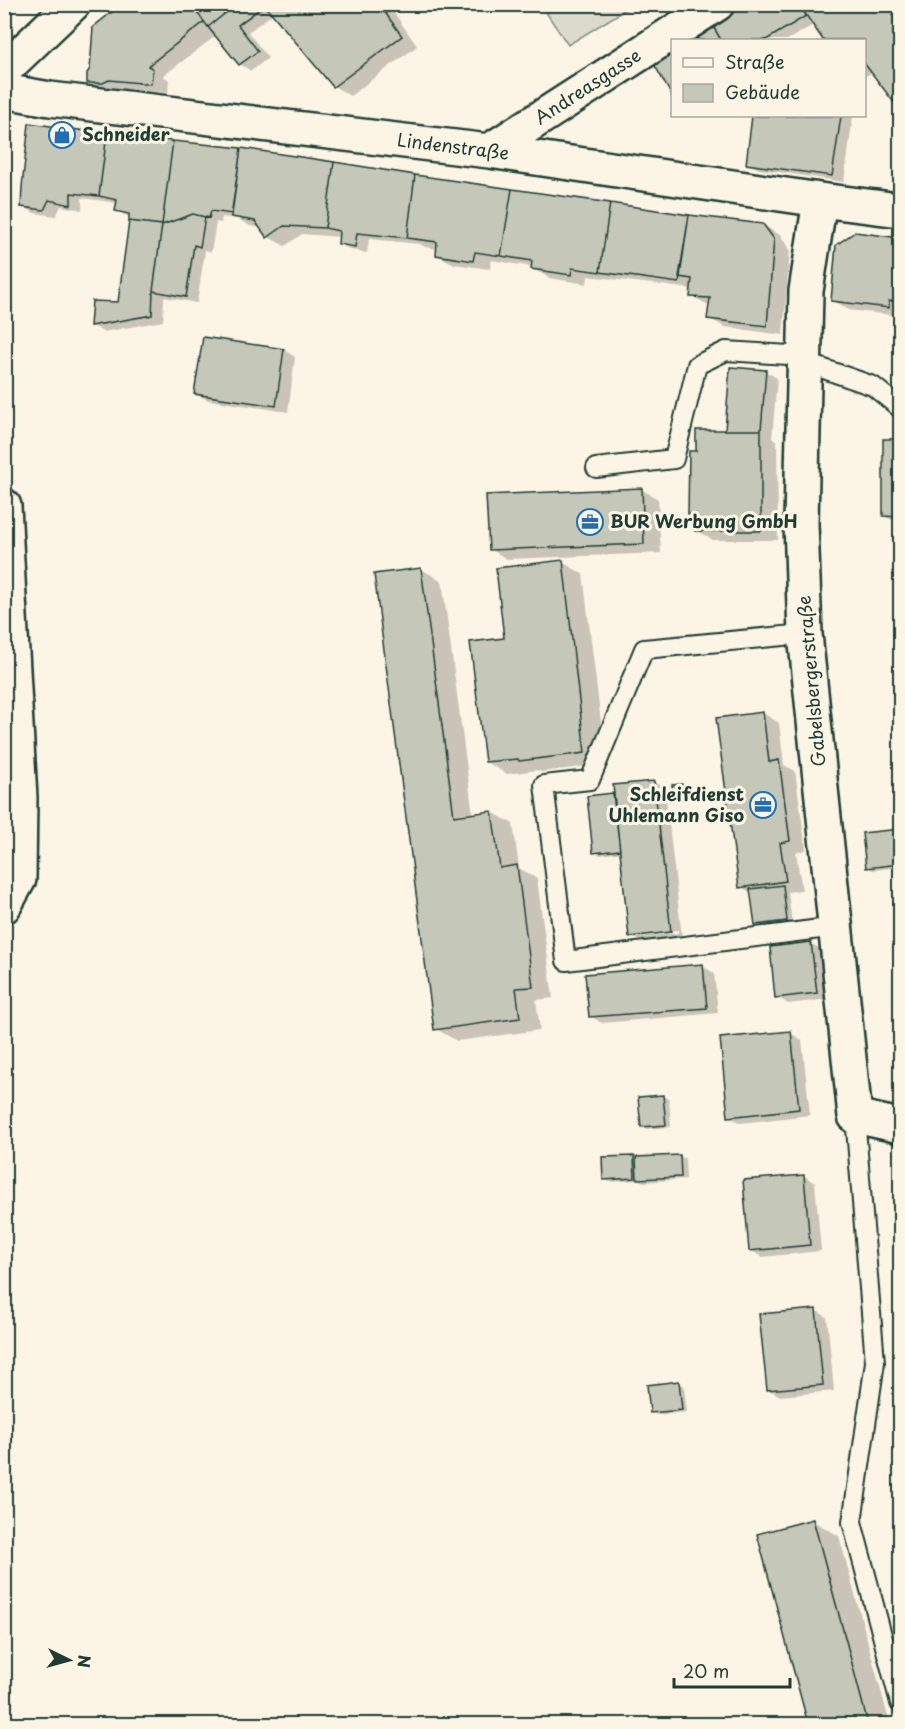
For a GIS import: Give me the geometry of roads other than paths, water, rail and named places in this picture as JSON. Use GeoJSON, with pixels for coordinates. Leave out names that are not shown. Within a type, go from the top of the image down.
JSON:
{"type":"FeatureCollection","features":[{"type":"Feature","properties":{"kind":"street"},"geometry":{"type":"LineString","coordinates":[[4,70],[73,4]]}},
{"type":"Feature","properties":{"kind":"street","name":"Andreasgasse"},"geometry":{"type":"LineString","coordinates":[[489,151],[717,4]]}},
{"type":"Feature","properties":{"kind":"street","name":"Lindenstraße"},"geometry":{"type":"LineString","coordinates":[[4,91],[50,99],[489,151],[900,210]]}},
{"type":"Feature","properties":{"kind":"street","name":"Gabelsbergerstraße"},"geometry":{"type":"LineString","coordinates":[[820,200],[806,291],[801,523],[805,634],[855,1116]]}},
{"type":"Feature","properties":{"kind":"street"},"geometry":{"type":"LineString","coordinates":[[4,506],[20,798],[19,879],[4,906]]}},
{"type":"Feature","properties":{"kind":"street"},"geometry":{"type":"LineString","coordinates":[[855,1116],[900,1126]]}},
{"type":"Feature","properties":{"kind":"lane"},"geometry":{"type":"LineString","coordinates":[[596,468],[674,459],[697,365],[726,351],[804,359],[873,386],[900,408]]}},
{"type":"Feature","properties":{"kind":"lane"},"geometry":{"type":"LineString","coordinates":[[805,634],[644,649],[590,780],[544,785],[566,961],[836,927]]}},
{"type":"Feature","properties":{"kind":"lane"},"geometry":{"type":"LineString","coordinates":[[855,1116],[875,1362],[852,1522],[900,1702]]}},
{"type":"Feature","properties":{"kind":"place","name":"Schneider"},"geometry":{"type":"Point","coordinates":[62,135]}},
{"type":"Feature","properties":{"kind":"place","name":"BUR Werbung GmbH"},"geometry":{"type":"Point","coordinates":[590,522]}},
{"type":"Feature","properties":{"kind":"place","name":"Schleifdienst Uhlemann Giso"},"geometry":{"type":"Point","coordinates":[763,805]}}]}
